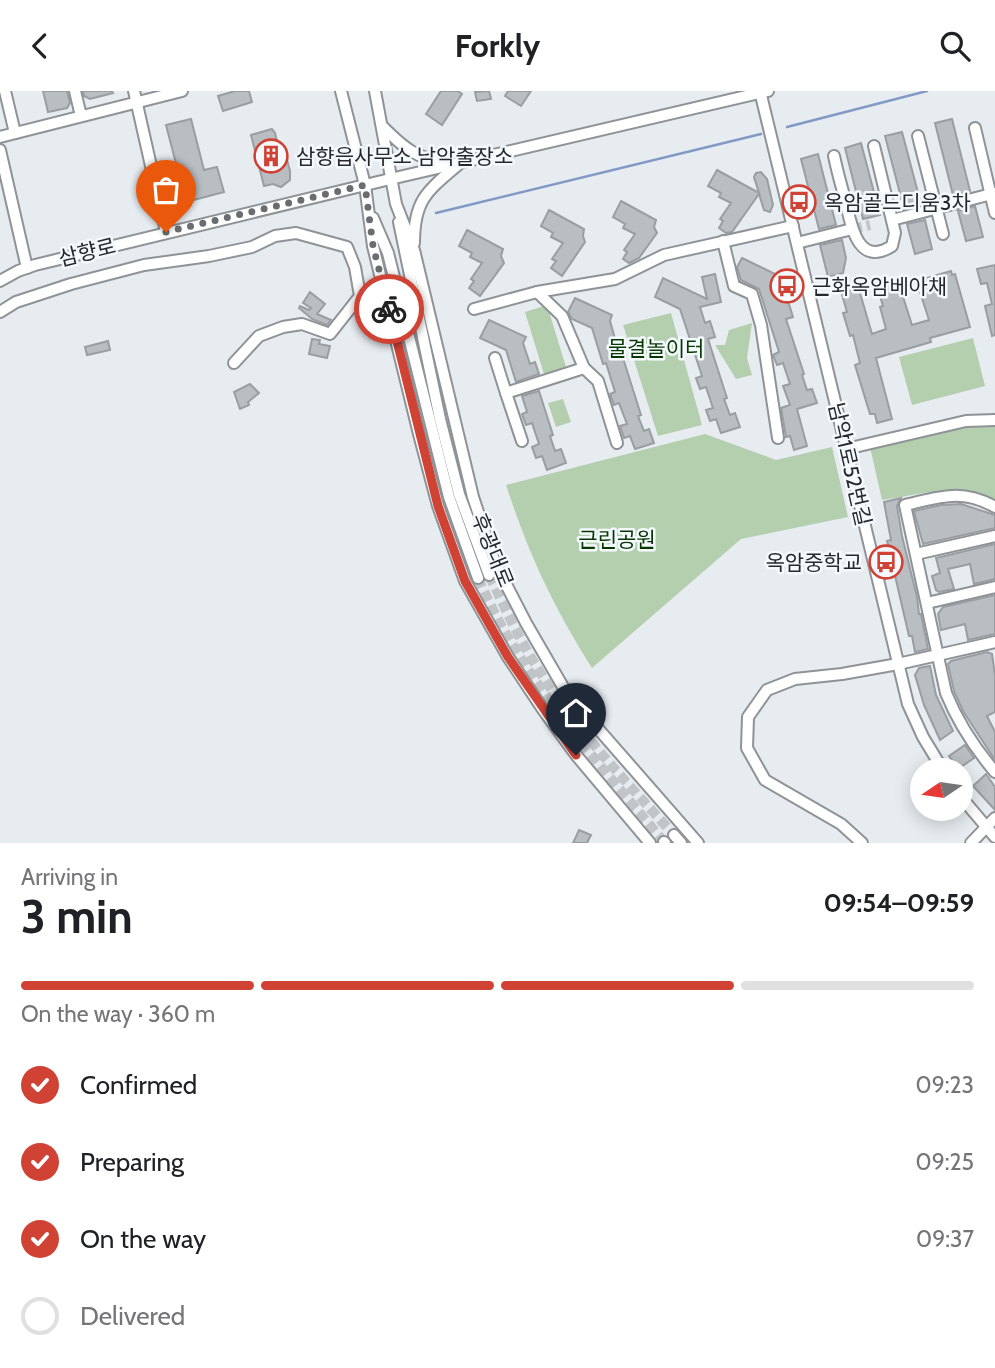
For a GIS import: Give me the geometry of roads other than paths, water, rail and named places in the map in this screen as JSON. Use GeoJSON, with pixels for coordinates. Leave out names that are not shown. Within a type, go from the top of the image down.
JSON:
{"type":"FeatureCollection","features":[{"type":"Feature","properties":{"kind":"street"},"geometry":{"type":"LineString","coordinates":[[5,91],[15,134]]}},
{"type":"Feature","properties":{"kind":"street"},"geometry":{"type":"LineString","coordinates":[[75,91],[81,116]]}},
{"type":"Feature","properties":{"kind":"street"},"geometry":{"type":"LineString","coordinates":[[0,137],[81,116],[135,97],[182,91]]}},
{"type":"Feature","properties":{"kind":"street","name":"후광대로"},"geometry":{"type":"LineString","coordinates":[[341,91],[370,209],[373,246],[419,433],[438,506],[465,581],[508,657],[544,711],[576,755],[650,843]]}},
{"type":"Feature","properties":{"kind":"street","name":"후광대로"},"geometry":{"type":"LineString","coordinates":[[375,91],[386,180],[414,250],[473,497],[495,563],[566,692],[698,843]]}},
{"type":"Feature","properties":{"kind":"street","name":"삼향로"},"geometry":{"type":"LineString","coordinates":[[0,281],[27,268],[166,232],[763,92]]}},
{"type":"Feature","properties":{"kind":"street","name":"남악1로52번길"},"geometry":{"type":"LineString","coordinates":[[763,92],[898,664],[915,723],[936,758]]}},
{"type":"Feature","properties":{"kind":"street"},"geometry":{"type":"LineString","coordinates":[[135,97],[166,232]]}},
{"type":"Feature","properties":{"kind":"street"},"geometry":{"type":"LineString","coordinates":[[381,125],[398,142],[427,160],[461,162]]}},
{"type":"Feature","properties":{"kind":"street"},"geometry":{"type":"LineString","coordinates":[[975,128],[993,194],[995,213]]}},
{"type":"Feature","properties":{"kind":"street"},"geometry":{"type":"LineString","coordinates":[[918,136],[943,234]]}},
{"type":"Feature","properties":{"kind":"street"},"geometry":{"type":"LineString","coordinates":[[834,156],[852,229],[859,243],[869,252],[882,253],[892,246],[895,233],[874,146]]}},
{"type":"Feature","properties":{"kind":"street"},"geometry":{"type":"LineString","coordinates":[[0,150],[27,268]]}},
{"type":"Feature","properties":{"kind":"street"},"geometry":{"type":"LineString","coordinates":[[414,250],[414,221],[422,201],[434,185],[461,162]]}},
{"type":"Feature","properties":{"kind":"street"},"geometry":{"type":"LineString","coordinates":[[892,220],[993,194]]}},
{"type":"Feature","properties":{"kind":"street","name":"후광대로"},"geometry":{"type":"LineString","coordinates":[[370,209],[388,253],[449,497],[484,577],[443,432],[403,250],[396,204]]}},
{"type":"Feature","properties":{"kind":"street"},"geometry":{"type":"LineString","coordinates":[[474,309],[537,292],[615,279],[664,255],[793,226]]}},
{"type":"Feature","properties":{"kind":"street"},"geometry":{"type":"LineString","coordinates":[[797,243],[852,229]]}},
{"type":"Feature","properties":{"kind":"street"},"geometry":{"type":"LineString","coordinates":[[0,312],[16,302],[71,284],[144,265],[252,247],[275,236],[296,233],[347,247],[355,267],[360,296],[330,334],[302,324],[283,327],[259,335],[234,363]]}},
{"type":"Feature","properties":{"kind":"street"},"geometry":{"type":"LineString","coordinates":[[723,241],[734,286],[752,294],[761,325],[778,438]]}},
{"type":"Feature","properties":{"kind":"street"},"geometry":{"type":"LineString","coordinates":[[537,292],[562,316],[584,368],[598,381],[617,443]]}},
{"type":"Feature","properties":{"kind":"street"},"geometry":{"type":"LineString","coordinates":[[495,358],[522,441]]}},
{"type":"Feature","properties":{"kind":"street"},"geometry":{"type":"LineString","coordinates":[[506,393],[584,368]]}},
{"type":"Feature","properties":{"kind":"street"},"geometry":{"type":"LineString","coordinates":[[846,449],[965,421],[995,420]]}},
{"type":"Feature","properties":{"kind":"street"},"geometry":{"type":"LineString","coordinates":[[995,506],[975,497],[959,494],[905,505],[946,693],[971,744],[995,772]]}},
{"type":"Feature","properties":{"kind":"street"},"geometry":{"type":"LineString","coordinates":[[916,554],[995,536]]}},
{"type":"Feature","properties":{"kind":"street"},"geometry":{"type":"LineString","coordinates":[[927,603],[995,587]]}},
{"type":"Feature","properties":{"kind":"street"},"geometry":{"type":"LineString","coordinates":[[862,843],[841,824],[765,780],[747,748],[748,717],[767,690],[795,679],[842,674],[994,645]]}},
{"type":"Feature","properties":{"kind":"street"},"geometry":{"type":"LineString","coordinates":[[973,811],[995,837]]}},
{"type":"Feature","properties":{"kind":"street"},"geometry":{"type":"LineString","coordinates":[[971,843],[995,818]]}},
{"type":"Feature","properties":{"kind":"waterway"},"geometry":{"type":"LineString","coordinates":[[787,127],[927,91]]}},
{"type":"Feature","properties":{"kind":"waterway"},"geometry":{"type":"LineString","coordinates":[[436,213],[761,134]]}},
{"type":"Feature","properties":{"kind":"tunnel"},"geometry":{"type":"LineString","coordinates":[[852,229],[870,225]]}},
{"type":"Feature","properties":{"kind":"tunnel"},"geometry":{"type":"LineString","coordinates":[[489,575],[525,647],[557,698],[594,745],[674,835]]}},
{"type":"Feature","properties":{"kind":"tunnel"},"geometry":{"type":"LineString","coordinates":[[478,578],[496,615],[538,684],[586,748],[664,842]]}},
{"type":"Feature","properties":{"kind":"place","name":"삼향읍사무소 남악출장소"},"geometry":{"type":"Point","coordinates":[271,156]}},
{"type":"Feature","properties":{"kind":"place","name":"옥암골드디움3차"},"geometry":{"type":"Point","coordinates":[799,202]}},
{"type":"Feature","properties":{"kind":"place","name":"근화옥암베아채"},"geometry":{"type":"Point","coordinates":[787,286]}},
{"type":"Feature","properties":{"kind":"place","name":"옥암중학교"},"geometry":{"type":"Point","coordinates":[886,562]}},
{"type":"Feature","properties":{"kind":"park label","name":"물결놀이터"},"geometry":{"type":"Point","coordinates":[656,348]}},
{"type":"Feature","properties":{"kind":"park label","name":"근린공원"},"geometry":{"type":"Point","coordinates":[617,539]}}]}
